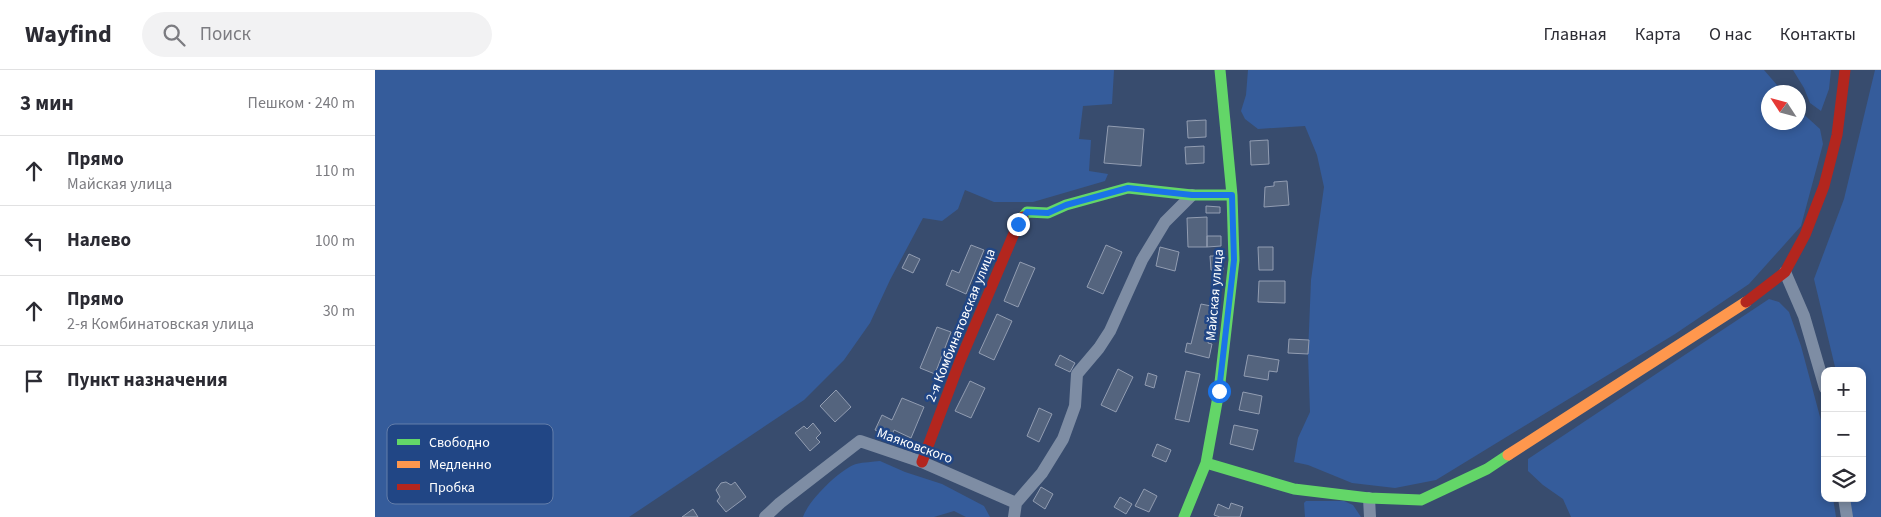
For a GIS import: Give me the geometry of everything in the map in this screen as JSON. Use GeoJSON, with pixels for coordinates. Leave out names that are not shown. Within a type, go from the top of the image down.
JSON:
{"type":"FeatureCollection","features":[{"type":"Feature","properties":{"kind":"street","name":"Майская улица"},"geometry":{"type":"LineString","coordinates":[[1184,517],[1206,463],[1219,391],[1234,260],[1232,195],[1220,70]]}},
{"type":"Feature","properties":{"kind":"street"},"geometry":{"type":"LineString","coordinates":[[1206,463],[1294,489],[1369,498],[1421,500],[1487,469],[1740,306],[1785,272],[1805,235],[1824,186],[1837,135],[1845,70]]}},
{"type":"Feature","properties":{"kind":"street","name":"2-я Комбинатовская улица"},"geometry":{"type":"LineString","coordinates":[[922,462],[960,361],[1018,224],[1027,212],[1048,213],[1066,205],[1128,188],[1192,195]]}},
{"type":"Feature","properties":{"kind":"street"},"geometry":{"type":"LineString","coordinates":[[1013,517],[1016,502],[1042,473],[1063,439],[1075,406],[1077,374],[1099,348],[1110,331],[1142,260],[1165,222],[1192,195],[1232,195]]}},
{"type":"Feature","properties":{"kind":"street"},"geometry":{"type":"LineString","coordinates":[[1785,272],[1804,316],[1821,374]]}},
{"type":"Feature","properties":{"kind":"street","name":"Маяковского"},"geometry":{"type":"LineString","coordinates":[[765,517],[780,503],[860,441],[922,462],[1016,502]]}},
{"type":"Feature","properties":{"kind":"street"},"geometry":{"type":"LineString","coordinates":[[1369,498],[1370,517]]}},
{"type":"Feature","properties":{"kind":"street"},"geometry":{"type":"LineString","coordinates":[[1845,502],[1847,517]]}},
{"type":"Feature","properties":{"kind":"shaded area"},"geometry":{"type":"Polygon","coordinates":[[[375,70],[1114,70],[1112,104],[1083,106],[1079,139],[1091,140],[1089,171],[1108,174],[1105,181],[1033,202],[994,202],[965,190],[958,209],[942,221],[923,218],[890,280],[870,323],[844,360],[804,400],[629,517],[375,517],[375,70]]]}},
{"type":"Feature","properties":{"kind":"shaded area"},"geometry":{"type":"Polygon","coordinates":[[[1248,70],[1764,70],[1777,85],[1761,85],[1761,130],[1806,130],[1806,116],[1820,129],[1823,144],[1801,226],[1749,284],[1675,334],[1436,480],[1395,488],[1352,483],[1308,465],[1294,462],[1298,438],[1310,412],[1308,354],[1311,280],[1324,187],[1317,155],[1305,126],[1258,129],[1245,119],[1241,111],[1246,95],[1248,70]]]}},
{"type":"Feature","properties":{"kind":"shaded area"},"geometry":{"type":"Polygon","coordinates":[[[1793,70],[1831,70],[1829,89],[1821,111],[1810,103],[1806,93],[1806,85],[1802,85],[1793,70]]]}},
{"type":"Feature","properties":{"kind":"shaded area"},"geometry":{"type":"Polygon","coordinates":[[[1875,70],[1881,70],[1881,517],[1847,517],[1845,502],[1866,502],[1866,367],[1835,367],[1814,279],[1844,199],[1875,70]]]}},
{"type":"Feature","properties":{"kind":"shaded area"},"geometry":{"type":"Polygon","coordinates":[[[1769,299],[1779,302],[1789,312],[1801,346],[1821,421],[1821,502],[1834,502],[1836,517],[1571,517],[1563,499],[1543,485],[1528,471],[1528,459],[1769,299]]]}},
{"type":"Feature","properties":{"kind":"shaded area"},"geometry":{"type":"Polygon","coordinates":[[[880,461],[905,472],[942,484],[984,506],[990,517],[966,517],[954,511],[934,517],[803,517],[811,503],[842,472],[856,464],[880,461]]]}},
{"type":"Feature","properties":{"kind":"shaded area"},"geometry":{"type":"Polygon","coordinates":[[[1306,501],[1344,501],[1353,505],[1361,517],[1305,517],[1304,503],[1306,501]]]}},
{"type":"Feature","properties":{"kind":"building"},"geometry":{"type":"Polygon","coordinates":[[[1206,120],[1206,137],[1188,138],[1187,121],[1206,120]]]}},
{"type":"Feature","properties":{"kind":"building"},"geometry":{"type":"Polygon","coordinates":[[[1108,126],[1144,129],[1141,166],[1104,163],[1108,126]]]}},
{"type":"Feature","properties":{"kind":"building"},"geometry":{"type":"Polygon","coordinates":[[[1268,140],[1269,164],[1251,165],[1250,141],[1268,140]]]}},
{"type":"Feature","properties":{"kind":"building"},"geometry":{"type":"Polygon","coordinates":[[[1204,146],[1204,163],[1186,164],[1185,147],[1204,146]]]}},
{"type":"Feature","properties":{"kind":"building"},"geometry":{"type":"Polygon","coordinates":[[[1287,181],[1289,205],[1264,207],[1265,187],[1274,186],[1274,182],[1287,181]]]}},
{"type":"Feature","properties":{"kind":"building"},"geometry":{"type":"Polygon","coordinates":[[[1206,206],[1220,207],[1220,213],[1206,213],[1206,206]]]}},
{"type":"Feature","properties":{"kind":"building"},"geometry":{"type":"Polygon","coordinates":[[[1207,217],[1207,247],[1188,247],[1187,218],[1207,217]]]}},
{"type":"Feature","properties":{"kind":"building"},"geometry":{"type":"Polygon","coordinates":[[[1207,236],[1221,236],[1221,246],[1207,247],[1207,236]]]}},
{"type":"Feature","properties":{"kind":"building"},"geometry":{"type":"Polygon","coordinates":[[[971,245],[984,250],[966,294],[946,285],[952,270],[959,273],[971,245]]]}},
{"type":"Feature","properties":{"kind":"building"},"geometry":{"type":"Polygon","coordinates":[[[1106,245],[1122,252],[1103,294],[1087,287],[1106,245]]]}},
{"type":"Feature","properties":{"kind":"building"},"geometry":{"type":"Polygon","coordinates":[[[1160,247],[1179,252],[1175,271],[1156,266],[1160,247]]]}},
{"type":"Feature","properties":{"kind":"building"},"geometry":{"type":"Polygon","coordinates":[[[1258,247],[1273,247],[1273,270],[1259,270],[1258,247]]]}},
{"type":"Feature","properties":{"kind":"building"},"geometry":{"type":"Polygon","coordinates":[[[909,254],[920,259],[913,273],[902,268],[909,254]]]}},
{"type":"Feature","properties":{"kind":"building"},"geometry":{"type":"Polygon","coordinates":[[[1210,256],[1223,256],[1223,270],[1211,270],[1210,256]]]}},
{"type":"Feature","properties":{"kind":"building"},"geometry":{"type":"Polygon","coordinates":[[[1020,262],[1035,268],[1018,307],[1004,301],[1020,262]]]}},
{"type":"Feature","properties":{"kind":"building"},"geometry":{"type":"Polygon","coordinates":[[[1259,281],[1285,281],[1285,303],[1258,302],[1259,281]]]}},
{"type":"Feature","properties":{"kind":"building"},"geometry":{"type":"Polygon","coordinates":[[[1201,304],[1216,307],[1208,343],[1212,344],[1209,358],[1185,352],[1187,343],[1191,344],[1201,304]]]}},
{"type":"Feature","properties":{"kind":"building"},"geometry":{"type":"Polygon","coordinates":[[[997,314],[1012,321],[994,360],[979,353],[997,314]]]}},
{"type":"Feature","properties":{"kind":"building"},"geometry":{"type":"Polygon","coordinates":[[[937,327],[951,332],[935,374],[920,368],[937,327]]]}},
{"type":"Feature","properties":{"kind":"building"},"geometry":{"type":"Polygon","coordinates":[[[1289,339],[1309,340],[1308,354],[1288,353],[1289,339]]]}},
{"type":"Feature","properties":{"kind":"building"},"geometry":{"type":"Polygon","coordinates":[[[1060,355],[1075,363],[1070,372],[1055,365],[1060,355]]]}},
{"type":"Feature","properties":{"kind":"building"},"geometry":{"type":"Polygon","coordinates":[[[1248,355],[1279,360],[1277,372],[1269,371],[1268,380],[1244,376],[1248,355]]]}},
{"type":"Feature","properties":{"kind":"building"},"geometry":{"type":"Polygon","coordinates":[[[1118,369],[1133,377],[1116,412],[1101,405],[1118,369]]]}},
{"type":"Feature","properties":{"kind":"building"},"geometry":{"type":"Polygon","coordinates":[[[1186,371],[1200,374],[1189,422],[1175,419],[1186,371]]]}},
{"type":"Feature","properties":{"kind":"building"},"geometry":{"type":"Polygon","coordinates":[[[1148,373],[1157,376],[1154,388],[1145,385],[1148,373]]]}},
{"type":"Feature","properties":{"kind":"building"},"geometry":{"type":"Polygon","coordinates":[[[970,381],[985,388],[971,418],[955,411],[970,381]]]}},
{"type":"Feature","properties":{"kind":"building"},"geometry":{"type":"Polygon","coordinates":[[[836,390],[851,407],[835,422],[820,406],[836,390]]]}},
{"type":"Feature","properties":{"kind":"building"},"geometry":{"type":"Polygon","coordinates":[[[1243,392],[1262,396],[1259,414],[1239,410],[1243,392]]]}},
{"type":"Feature","properties":{"kind":"building"},"geometry":{"type":"Polygon","coordinates":[[[902,398],[924,407],[911,438],[894,430],[891,437],[875,430],[882,415],[892,420],[902,398]]]}},
{"type":"Feature","properties":{"kind":"building"},"geometry":{"type":"Polygon","coordinates":[[[1039,408],[1052,414],[1039,442],[1027,436],[1039,408]]]}},
{"type":"Feature","properties":{"kind":"building"},"geometry":{"type":"Polygon","coordinates":[[[813,423],[821,433],[816,438],[820,442],[810,451],[795,433],[804,426],[807,429],[813,423]]]}},
{"type":"Feature","properties":{"kind":"building"},"geometry":{"type":"Polygon","coordinates":[[[1234,425],[1258,430],[1253,450],[1230,444],[1234,425]]]}},
{"type":"Feature","properties":{"kind":"building"},"geometry":{"type":"Polygon","coordinates":[[[1157,444],[1171,450],[1166,462],[1152,456],[1157,444]]]}},
{"type":"Feature","properties":{"kind":"building"},"geometry":{"type":"Polygon","coordinates":[[[726,482],[731,485],[735,482],[746,497],[726,512],[717,501],[720,497],[716,490],[721,483],[726,482]]]}},
{"type":"Feature","properties":{"kind":"building"},"geometry":{"type":"Polygon","coordinates":[[[1041,487],[1053,494],[1045,509],[1033,501],[1041,487]]]}},
{"type":"Feature","properties":{"kind":"building"},"geometry":{"type":"Polygon","coordinates":[[[1144,489],[1157,496],[1149,512],[1135,506],[1144,489]]]}},
{"type":"Feature","properties":{"kind":"building"},"geometry":{"type":"Polygon","coordinates":[[[1120,497],[1132,504],[1126,514],[1114,507],[1120,497]]]}},
{"type":"Feature","properties":{"kind":"building"},"geometry":{"type":"Polygon","coordinates":[[[1231,503],[1243,507],[1240,517],[1220,517],[1214,515],[1218,504],[1229,509],[1231,503]]]}},
{"type":"Feature","properties":{"kind":"building"},"geometry":{"type":"Polygon","coordinates":[[[693,509],[698,517],[682,517],[693,509]]]}},
{"type":"Feature","properties":{"kind":"traffic: fast"},"geometry":{"type":"LineString","coordinates":[[1184,517],[1206,463],[1219,391],[1234,260],[1232,195],[1220,70]]}},
{"type":"Feature","properties":{"kind":"traffic: fast"},"geometry":{"type":"LineString","coordinates":[[1023,217],[1027,212],[1048,213],[1066,205],[1128,188],[1192,195],[1232,195]]}},
{"type":"Feature","properties":{"kind":"traffic: fast"},"geometry":{"type":"LineString","coordinates":[[1206,463],[1294,489],[1369,498],[1421,500],[1487,469],[1508,455]]}},
{"type":"Feature","properties":{"kind":"traffic: slow"},"geometry":{"type":"LineString","coordinates":[[1508,455],[1746,302]]}},
{"type":"Feature","properties":{"kind":"traffic: jam"},"geometry":{"type":"LineString","coordinates":[[1746,302],[1785,272],[1805,235],[1824,186],[1837,135],[1845,70]]}},
{"type":"Feature","properties":{"kind":"traffic: jam"},"geometry":{"type":"LineString","coordinates":[[922,462],[960,361],[1018,224],[1023,217]]}},
{"type":"Feature","properties":{"kind":"route"},"geometry":{"type":"LineString","coordinates":[[1018,224],[1027,212],[1048,213],[1066,205],[1128,188],[1192,195],[1232,195],[1234,260],[1219,391]]}}]}
